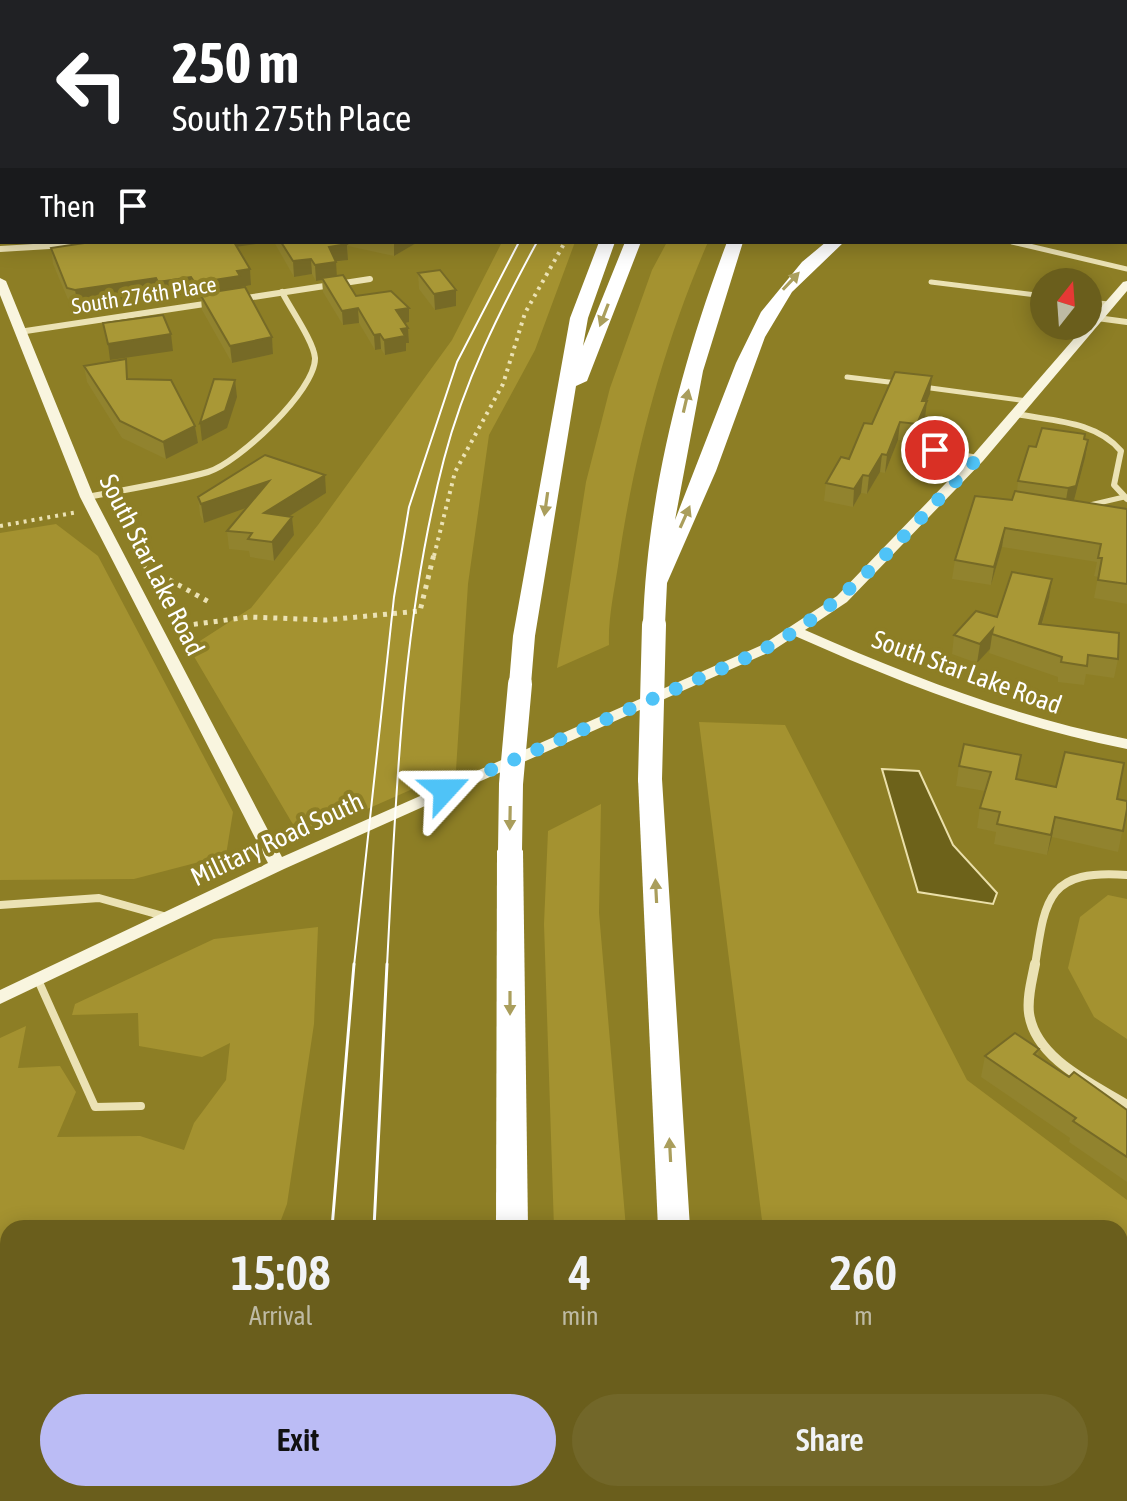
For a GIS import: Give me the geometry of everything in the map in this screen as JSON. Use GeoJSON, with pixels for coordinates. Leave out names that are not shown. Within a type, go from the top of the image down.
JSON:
{"type":"FeatureCollection","features":[{"type":"Feature","properties":{"kind":"highway"},"geometry":{"type":"LineString","coordinates":[[512,1220],[511,784],[524,636],[579,318],[606,244]]}},
{"type":"Feature","properties":{"kind":"highway"},"geometry":{"type":"LineString","coordinates":[[560,427],[632,244]]}},
{"type":"Feature","properties":{"kind":"highway"},"geometry":{"type":"LineString","coordinates":[[674,1220],[650,779],[654,588],[676,442],[697,349],[734,244]]}},
{"type":"Feature","properties":{"kind":"highway"},"geometry":{"type":"LineString","coordinates":[[654,588],[713,453],[750,346],[771,304],[792,279],[834,244]]}},
{"type":"Feature","properties":{"kind":"main road","name":"South Star Lake Road"},"geometry":{"type":"LineString","coordinates":[[0,281],[91,503],[278,865]]}},
{"type":"Feature","properties":{"kind":"main road","name":"Military Road South"},"geometry":{"type":"LineString","coordinates":[[1102,312],[1127,284]]}},
{"type":"Feature","properties":{"kind":"main road","name":"Military Road South"},"geometry":{"type":"LineString","coordinates":[[0,998],[278,865],[741,659],[796,631],[842,599],[978,458],[1078,340]]}},
{"type":"Feature","properties":{"kind":"main road","name":"South Star Lake Road"},"geometry":{"type":"LineString","coordinates":[[796,631],[959,700],[1064,732],[1127,744]]}},
{"type":"Feature","properties":{"kind":"street"},"geometry":{"type":"LineString","coordinates":[[0,249],[76,244]]}},
{"type":"Feature","properties":{"kind":"street","name":"South 276th Place"},"geometry":{"type":"LineString","coordinates":[[236,299],[370,279]]}},
{"type":"Feature","properties":{"kind":"street"},"geometry":{"type":"LineString","coordinates":[[91,503],[212,471],[251,443],[295,400],[309,383],[316,365],[311,343],[282,292]]}},
{"type":"Feature","properties":{"kind":"street","name":"South 276th Place"},"geometry":{"type":"LineString","coordinates":[[19,332],[220,302]]}},
{"type":"Feature","properties":{"kind":"street"},"geometry":{"type":"LineString","coordinates":[[1102,319],[1127,322]]}},
{"type":"Feature","properties":{"kind":"street"},"geometry":{"type":"LineString","coordinates":[[1016,414],[1090,430],[1116,443],[1121,451],[1114,485],[1126,498]]}},
{"type":"Feature","properties":{"kind":"street"},"geometry":{"type":"LineString","coordinates":[[914,447],[978,458]]}},
{"type":"Feature","properties":{"kind":"street"},"geometry":{"type":"LineString","coordinates":[[1127,875],[1098,874],[1067,883],[1045,905],[1028,1004],[1032,1025],[1042,1042],[1062,1063],[1127,1105]]}},
{"type":"Feature","properties":{"kind":"street"},"geometry":{"type":"LineString","coordinates":[[0,905],[99,898],[172,918]]}},
{"type":"Feature","properties":{"kind":"lane"},"geometry":{"type":"LineString","coordinates":[[1021,244],[1127,269]]}},
{"type":"Feature","properties":{"kind":"lane"},"geometry":{"type":"LineString","coordinates":[[931,282],[1030,294]]}},
{"type":"Feature","properties":{"kind":"lane"},"geometry":{"type":"LineString","coordinates":[[1102,303],[1109,304]]}},
{"type":"Feature","properties":{"kind":"lane"},"geometry":{"type":"LineString","coordinates":[[847,377],[907,385]]}},
{"type":"Feature","properties":{"kind":"lane"},"geometry":{"type":"LineString","coordinates":[[922,387],[1027,401]]}},
{"type":"Feature","properties":{"kind":"lane"},"geometry":{"type":"LineString","coordinates":[[1080,508],[1126,498]]}},
{"type":"Feature","properties":{"kind":"lane"},"geometry":{"type":"LineString","coordinates":[[38,980],[95,1107],[141,1106]]}},
{"type":"Feature","properties":{"kind":"path"},"geometry":{"type":"LineString","coordinates":[[158,630],[249,617],[326,620],[420,611],[455,472],[503,384],[525,313],[564,244]]}},
{"type":"Feature","properties":{"kind":"path"},"geometry":{"type":"LineString","coordinates":[[0,526],[91,503]]}},
{"type":"Feature","properties":{"kind":"path"},"geometry":{"type":"LineString","coordinates":[[122,564],[150,565],[209,602]]}},
{"type":"Feature","properties":{"kind":"shaded area"},"geometry":{"type":"Polygon","coordinates":[[[501,244],[574,244],[535,350],[489,435],[468,584],[456,770],[301,838],[189,648],[251,608],[318,525],[452,340],[501,244]]]}},
{"type":"Feature","properties":{"kind":"shaded area"},"geometry":{"type":"Polygon","coordinates":[[[666,244],[707,244],[677,320],[641,442],[624,525],[610,615],[609,645],[557,668],[586,482],[610,388],[652,270],[666,244]]]}},
{"type":"Feature","properties":{"kind":"shaded area"},"geometry":{"type":"Polygon","coordinates":[[[56,524],[98,556],[233,812],[226,855],[134,879],[0,880],[0,533],[56,524]]]}},
{"type":"Feature","properties":{"kind":"shaded area"},"geometry":{"type":"Polygon","coordinates":[[[699,722],[785,725],[967,1080],[1127,1200],[1127,1220],[762,1220],[699,722]]]}},
{"type":"Feature","properties":{"kind":"shaded area"},"geometry":{"type":"Polygon","coordinates":[[[882,769],[919,771],[953,845],[997,893],[993,904],[918,892],[882,769]]]}},
{"type":"Feature","properties":{"kind":"shaded area"},"geometry":{"type":"Polygon","coordinates":[[[601,804],[599,913],[625,1220],[554,1220],[544,924],[548,831],[601,804]]]}},
{"type":"Feature","properties":{"kind":"shaded area"},"geometry":{"type":"Polygon","coordinates":[[[1108,895],[1127,899],[1127,1039],[1094,1017],[1068,968],[1080,917],[1108,895]]]}},
{"type":"Feature","properties":{"kind":"shaded area"},"geometry":{"type":"Polygon","coordinates":[[[318,927],[314,1024],[287,1204],[281,1220],[0,1220],[0,1038],[26,1026],[18,1068],[60,1066],[76,1092],[57,1137],[140,1136],[184,1150],[194,1123],[226,1080],[230,1043],[202,1057],[139,1046],[138,1013],[72,1015],[75,1004],[214,939],[318,927]]]}},
{"type":"Feature","properties":{"kind":"building"},"geometry":{"type":"Polygon","coordinates":[[[78,244],[235,244],[250,269],[237,271],[240,276],[195,283],[191,277],[158,282],[156,278],[75,290],[67,288],[51,248],[78,244]]]}},
{"type":"Feature","properties":{"kind":"building"},"geometry":{"type":"Polygon","coordinates":[[[282,244],[347,244],[329,247],[336,262],[315,265],[311,259],[293,261],[282,244]]]}},
{"type":"Feature","properties":{"kind":"building"},"geometry":{"type":"Polygon","coordinates":[[[440,270],[456,290],[434,294],[418,273],[440,270]]]}},
{"type":"Feature","properties":{"kind":"building"},"geometry":{"type":"Polygon","coordinates":[[[343,275],[356,296],[391,291],[409,308],[396,310],[408,328],[401,329],[405,336],[384,340],[380,334],[374,335],[358,308],[342,311],[322,278],[343,275]]]}},
{"type":"Feature","properties":{"kind":"building"},"geometry":{"type":"Polygon","coordinates":[[[245,287],[272,337],[230,346],[200,294],[245,287]]]}},
{"type":"Feature","properties":{"kind":"building"},"geometry":{"type":"Polygon","coordinates":[[[163,315],[171,334],[108,344],[103,323],[163,315]]]}},
{"type":"Feature","properties":{"kind":"building"},"geometry":{"type":"Polygon","coordinates":[[[126,359],[127,379],[171,380],[195,426],[163,442],[120,421],[84,366],[126,359]]]}},
{"type":"Feature","properties":{"kind":"building"},"geometry":{"type":"Polygon","coordinates":[[[895,372],[932,376],[922,401],[927,401],[917,424],[900,422],[887,455],[882,454],[869,476],[863,475],[854,489],[826,483],[841,457],[849,459],[864,423],[872,424],[895,372]]]}},
{"type":"Feature","properties":{"kind":"building"},"geometry":{"type":"Polygon","coordinates":[[[214,379],[235,380],[225,411],[200,423],[214,379]]]}},
{"type":"Feature","properties":{"kind":"building"},"geometry":{"type":"Polygon","coordinates":[[[1042,428],[1085,434],[1084,439],[1088,440],[1076,486],[1068,488],[1018,481],[1029,446],[1036,447],[1042,428]]]}},
{"type":"Feature","properties":{"kind":"building"},"geometry":{"type":"Polygon","coordinates":[[[265,455],[325,475],[264,513],[292,517],[272,542],[248,539],[252,533],[227,531],[269,481],[201,504],[198,497],[265,455]]]}},
{"type":"Feature","properties":{"kind":"building"},"geometry":{"type":"Polygon","coordinates":[[[1015,491],[1127,509],[1127,584],[1098,580],[1101,544],[1005,528],[994,567],[955,560],[975,496],[1012,500],[1015,491]]]}},
{"type":"Feature","properties":{"kind":"building"},"geometry":{"type":"Polygon","coordinates":[[[1012,572],[1052,579],[1039,624],[1119,633],[1118,659],[1088,655],[1087,666],[1061,662],[1062,657],[992,634],[993,629],[980,644],[954,635],[976,611],[997,617],[1012,572]]]}},
{"type":"Feature","properties":{"kind":"building"},"geometry":{"type":"Polygon","coordinates":[[[964,744],[1021,755],[1016,779],[1056,787],[1065,752],[1124,763],[1117,799],[1127,801],[1123,831],[1055,817],[1051,835],[997,824],[1000,812],[980,808],[991,772],[959,766],[964,744]]]}},
{"type":"Feature","properties":{"kind":"building"},"geometry":{"type":"Polygon","coordinates":[[[1015,1033],[1039,1049],[1034,1054],[1069,1077],[1074,1072],[1127,1110],[1127,1157],[985,1056],[1015,1033]]]}},
{"type":"Feature","properties":{"kind":"tram line"},"geometry":{"type":"LineString","coordinates":[[354,966],[394,597],[409,507],[457,362],[518,244]]}},
{"type":"Feature","properties":{"kind":"tram line"},"geometry":{"type":"LineString","coordinates":[[387,966],[409,647],[430,521],[452,430],[472,375],[536,244]]}},
{"type":"Feature","properties":{"kind":"tram line"},"geometry":{"type":"LineString","coordinates":[[333,1220],[354,964]]}},
{"type":"Feature","properties":{"kind":"tram line"},"geometry":{"type":"LineString","coordinates":[[374,1220],[387,964]]}},
{"type":"Feature","properties":{"kind":"route"},"geometry":{"type":"LineString","coordinates":[[445,790],[748,657],[796,631],[842,599],[978,458],[935,450]]}}]}
